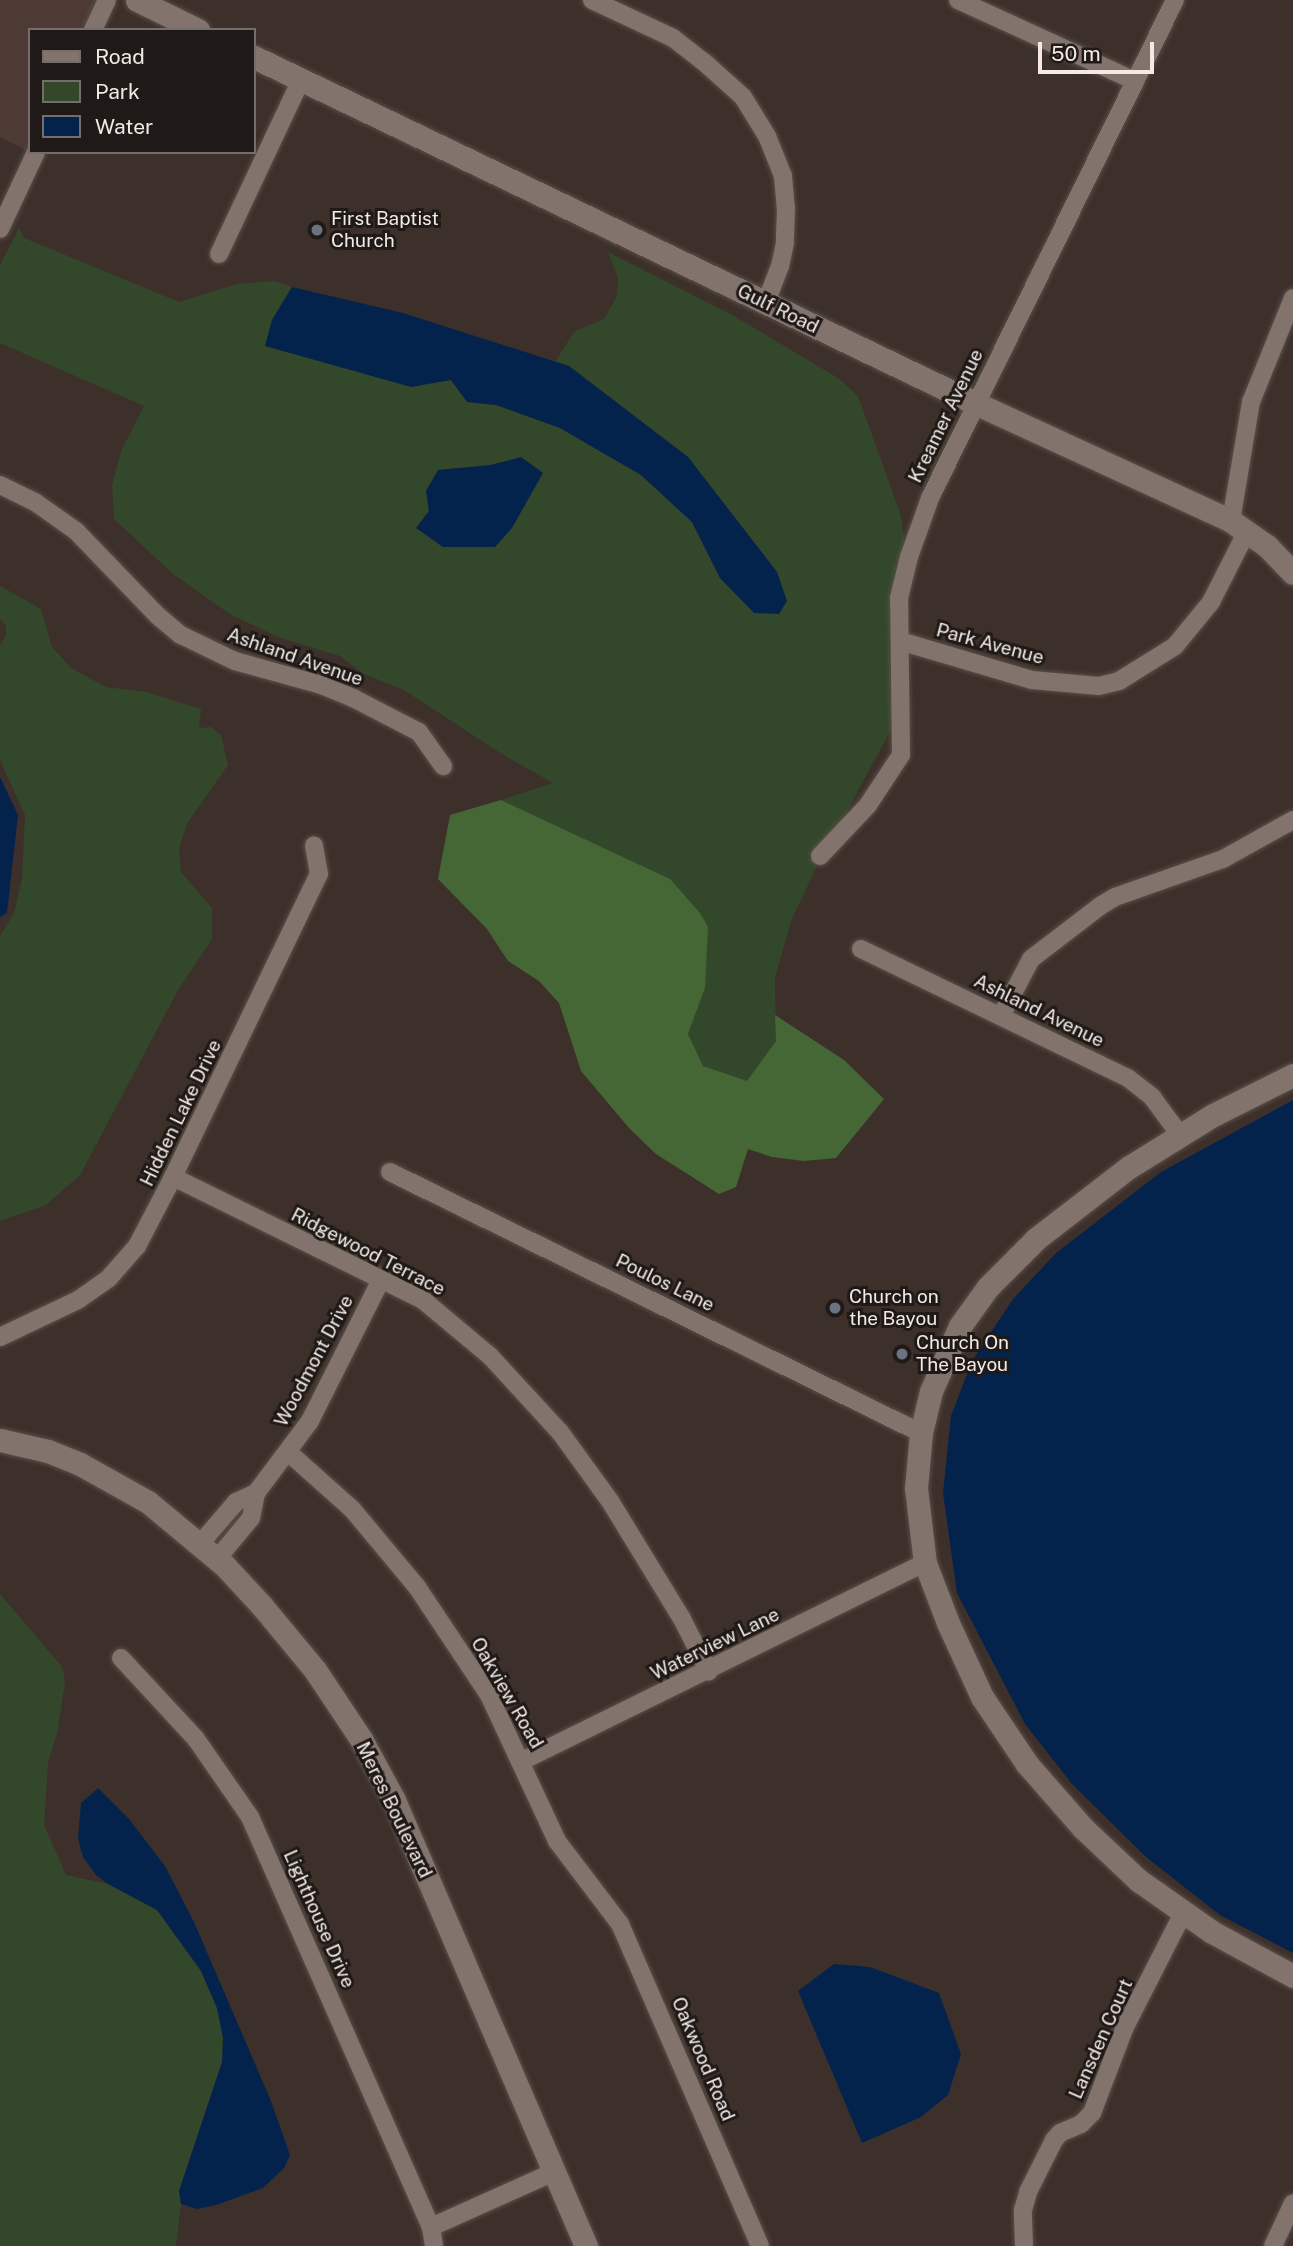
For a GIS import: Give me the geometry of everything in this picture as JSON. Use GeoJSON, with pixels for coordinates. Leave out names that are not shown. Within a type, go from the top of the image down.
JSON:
{"type":"FeatureCollection","features":[{"type":"Feature","properties":{"kind":"street"},"geometry":{"type":"LineString","coordinates":[[94,28],[107,0]]}},
{"type":"Feature","properties":{"kind":"street"},"geometry":{"type":"LineString","coordinates":[[137,0],[194,28]]}},
{"type":"Feature","properties":{"kind":"street"},"geometry":{"type":"LineString","coordinates":[[592,0],[665,34],[704,62],[743,97],[767,136],[783,176],[786,208],[780,266],[766,303]]}},
{"type":"Feature","properties":{"kind":"street"},"geometry":{"type":"LineString","coordinates":[[958,0],[1135,81]]}},
{"type":"Feature","properties":{"kind":"street","name":"Kreamer Avenue"},"geometry":{"type":"LineString","coordinates":[[820,856],[868,805],[901,755],[899,598],[909,557],[930,498],[1175,0]]}},
{"type":"Feature","properties":{"kind":"street","name":"Gulf Road"},"geometry":{"type":"LineString","coordinates":[[256,58],[975,404],[1239,526],[1276,553],[1293,573]]}},
{"type":"Feature","properties":{"kind":"street"},"geometry":{"type":"LineString","coordinates":[[219,254],[301,80]]}},
{"type":"Feature","properties":{"kind":"street"},"geometry":{"type":"LineString","coordinates":[[0,229],[35,154]]}},
{"type":"Feature","properties":{"kind":"street","name":"Park Avenue"},"geometry":{"type":"LineString","coordinates":[[900,641],[1032,680],[1099,686],[1119,681],[1175,646],[1211,602],[1239,526],[1251,402],[1293,298]]}},
{"type":"Feature","properties":{"kind":"street","name":"Ashland Avenue"},"geometry":{"type":"LineString","coordinates":[[0,485],[36,502],[76,531],[158,616],[181,635],[236,661],[321,685],[353,698],[419,732],[443,766]]}},
{"type":"Feature","properties":{"kind":"street"},"geometry":{"type":"LineString","coordinates":[[1001,1016],[1031,959],[1100,906],[1115,897],[1223,859],[1293,820]]}},
{"type":"Feature","properties":{"kind":"street","name":"Hidden Lake Drive"},"geometry":{"type":"LineString","coordinates":[[0,1337],[78,1300],[109,1278],[137,1246],[319,874],[314,845]]}},
{"type":"Feature","properties":{"kind":"street","name":"Ashland Avenue"},"geometry":{"type":"LineString","coordinates":[[861,949],[1133,1081],[1152,1097],[1180,1135]]}},
{"type":"Feature","properties":{"kind":"street"},"geometry":{"type":"LineString","coordinates":[[1293,1075],[1180,1135],[1070,1211],[988,1287],[965,1318],[946,1353],[931,1391],[920,1433],[916,1488],[925,1563],[967,1667],[1016,1750],[1056,1800],[1138,1880],[1183,1913],[1293,1976]]}},
{"type":"Feature","properties":{"kind":"street","name":"Poulos Lane"},"geometry":{"type":"LineString","coordinates":[[390,1172],[920,1433]]}},
{"type":"Feature","properties":{"kind":"street","name":"Ridgewood Terrace"},"geometry":{"type":"LineString","coordinates":[[173,1177],[439,1311],[496,1362],[560,1432],[610,1501],[658,1578],[709,1672]]}},
{"type":"Feature","properties":{"kind":"street","name":"Woodmont Drive"},"geometry":{"type":"LineString","coordinates":[[209,1552],[251,1518],[256,1493],[317,1409],[381,1280]]}},
{"type":"Feature","properties":{"kind":"street","name":"Meres Boulevard"},"geometry":{"type":"LineString","coordinates":[[0,1440],[48,1451],[106,1476],[148,1502],[209,1552],[299,1648],[344,1711],[382,1774],[455,1938],[552,2173],[586,2246]]}},
{"type":"Feature","properties":{"kind":"street","name":"Oakview Road"},"geometry":{"type":"LineString","coordinates":[[288,1452],[345,1502],[417,1587],[489,1695],[557,1841],[616,1917],[648,1984]]}},
{"type":"Feature","properties":{"kind":"street","name":"Waterview Lane"},"geometry":{"type":"LineString","coordinates":[[522,1761],[709,1672],[925,1563]]}},
{"type":"Feature","properties":{"kind":"street","name":"Lighthouse Drive"},"geometry":{"type":"LineString","coordinates":[[121,1658],[196,1739],[250,1817],[431,2227],[435,2246]]}},
{"type":"Feature","properties":{"kind":"street","name":"Lansden Court"},"geometry":{"type":"LineString","coordinates":[[1024,2246],[1023,2210],[1028,2192],[1054,2140],[1060,2133],[1081,2124],[1092,2113],[1124,2029],[1183,1913]]}},
{"type":"Feature","properties":{"kind":"street","name":"Oakwood Road"},"geometry":{"type":"LineString","coordinates":[[648,1984],[760,2246]]}},
{"type":"Feature","properties":{"kind":"street"},"geometry":{"type":"LineString","coordinates":[[431,2227],[552,2173]]}},
{"type":"Feature","properties":{"kind":"street"},"geometry":{"type":"LineString","coordinates":[[1273,2246],[1293,2203]]}},
{"type":"Feature","properties":{"kind":"shaded area"},"geometry":{"type":"Polygon","coordinates":[[[0,0],[98,0],[86,28],[28,28],[28,151],[0,137],[0,0]]]}},
{"type":"Feature","properties":{"kind":"green space"},"geometry":{"type":"Polygon","coordinates":[[[19,228],[24,238],[179,302],[237,284],[275,281],[292,287],[272,320],[265,346],[411,386],[451,380],[467,402],[496,405],[560,428],[641,475],[692,522],[720,578],[777,572],[688,457],[569,366],[555,362],[574,332],[604,319],[617,296],[618,278],[608,252],[732,315],[838,378],[858,396],[901,516],[905,544],[890,599],[889,647],[894,724],[839,826],[809,857],[817,866],[791,921],[775,978],[776,1041],[747,1082],[703,1066],[688,1034],[705,988],[670,879],[501,800],[553,783],[502,754],[404,690],[364,674],[340,656],[278,637],[230,614],[173,574],[114,519],[112,485],[122,449],[144,406],[0,343],[0,265],[19,228]],[[521,457],[491,465],[438,470],[426,491],[429,511],[416,528],[443,547],[495,547],[521,457]]]}},
{"type":"Feature","properties":{"kind":"green space"},"geometry":{"type":"Polygon","coordinates":[[[0,586],[41,609],[52,647],[71,668],[106,687],[146,692],[201,709],[199,728],[211,727],[221,735],[228,765],[188,822],[179,848],[181,872],[212,908],[212,939],[178,990],[80,1175],[46,1205],[0,1221],[0,936],[14,913],[22,879],[25,815],[0,760],[0,645],[6,635],[6,626],[0,619],[0,586]]]}},
{"type":"Feature","properties":{"kind":"green space"},"geometry":{"type":"Polygon","coordinates":[[[501,800],[670,879],[700,913],[708,927],[705,988],[688,1034],[703,1066],[747,1081],[776,1041],[775,1015],[844,1060],[884,1099],[836,1158],[804,1161],[772,1157],[748,1149],[736,1187],[719,1194],[656,1154],[629,1128],[581,1071],[559,1003],[539,981],[508,961],[487,929],[438,879],[450,815],[501,800]]]}},
{"type":"Feature","properties":{"kind":"green space"},"geometry":{"type":"Polygon","coordinates":[[[0,1594],[63,1668],[65,1683],[57,1733],[48,1763],[44,1825],[66,1875],[108,1884],[157,1910],[201,1971],[217,2008],[223,2038],[222,2062],[179,2191],[181,2204],[176,2246],[0,2246],[0,1594]]]}},
{"type":"Feature","properties":{"kind":"water"},"geometry":{"type":"Polygon","coordinates":[[[292,287],[403,313],[569,366],[688,457],[777,572],[787,601],[779,614],[754,613],[720,578],[692,522],[641,475],[560,428],[496,405],[467,402],[451,380],[411,387],[265,346],[272,320],[292,287]]]}},
{"type":"Feature","properties":{"kind":"water"},"geometry":{"type":"Polygon","coordinates":[[[521,457],[543,473],[512,528],[495,547],[443,547],[416,528],[429,511],[426,491],[438,470],[491,465],[521,457]]]}},
{"type":"Feature","properties":{"kind":"water"},"geometry":{"type":"Polygon","coordinates":[[[0,777],[18,815],[7,913],[0,917],[0,777]]]}},
{"type":"Feature","properties":{"kind":"water"},"geometry":{"type":"Polygon","coordinates":[[[1293,1100],[1293,1953],[1220,1915],[1146,1857],[1072,1784],[1025,1724],[957,1593],[943,1493],[951,1416],[972,1361],[1013,1299],[1056,1253],[1161,1172],[1293,1100]]]}},
{"type":"Feature","properties":{"kind":"water"},"geometry":{"type":"Polygon","coordinates":[[[98,1788],[129,1819],[165,1866],[194,1922],[271,2101],[290,2155],[284,2168],[263,2188],[216,2205],[197,2209],[181,2204],[179,2191],[222,2062],[223,2038],[217,2008],[201,1971],[157,1910],[108,1884],[96,1875],[83,1857],[78,1839],[81,1803],[98,1788]]]}},
{"type":"Feature","properties":{"kind":"water"},"geometry":{"type":"Polygon","coordinates":[[[834,1964],[870,1967],[939,1993],[961,2054],[948,2095],[921,2117],[862,2143],[798,1991],[834,1964]]]}},
{"type":"Feature","properties":{"kind":"place","name":"First Baptist Church"},"geometry":{"type":"Point","coordinates":[317,230]}},
{"type":"Feature","properties":{"kind":"place","name":"Church on the Bayou"},"geometry":{"type":"Point","coordinates":[835,1308]}},
{"type":"Feature","properties":{"kind":"place","name":"Church On The Bayou"},"geometry":{"type":"Point","coordinates":[902,1354]}}]}
